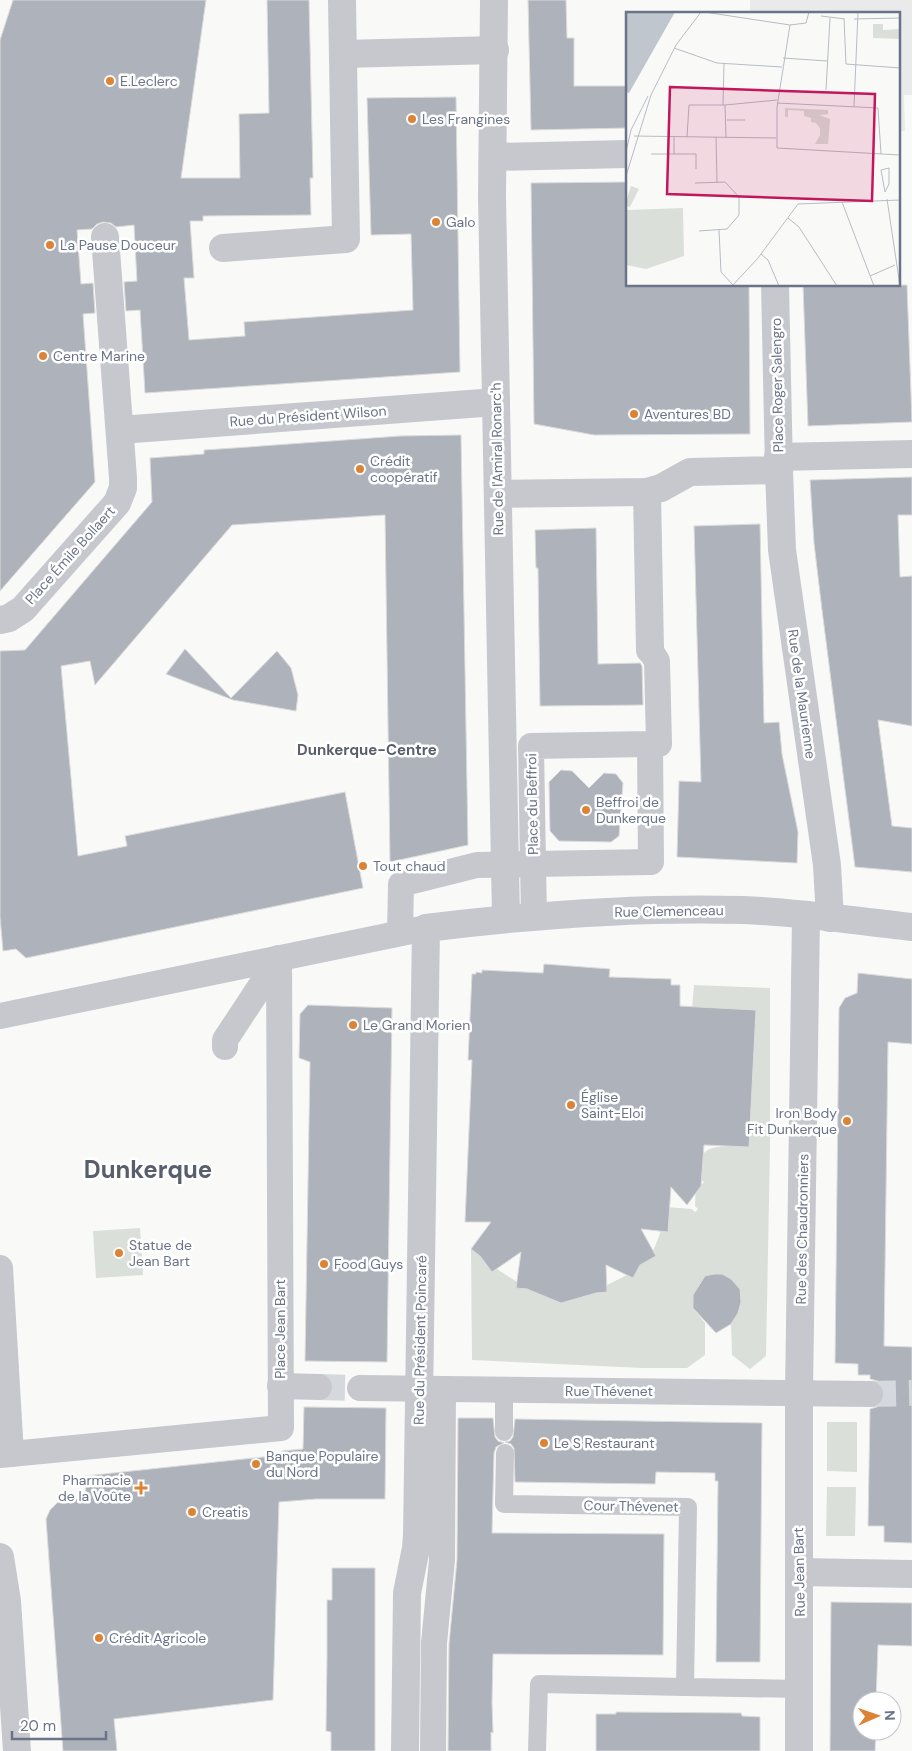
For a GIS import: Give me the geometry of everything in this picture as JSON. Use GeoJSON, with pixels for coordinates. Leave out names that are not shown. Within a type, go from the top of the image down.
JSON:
{"type":"FeatureCollection","features":[{"type":"Feature","properties":{"kind":"street"},"geometry":{"type":"LineString","coordinates":[[223,248],[346,239],[342,0]]}},
{"type":"Feature","properties":{"kind":"street","name":"Rue de l'Amiral Ronarc'h"},"geometry":{"type":"LineString","coordinates":[[494,0],[492,157],[506,918]]}},
{"type":"Feature","properties":{"kind":"street"},"geometry":{"type":"LineString","coordinates":[[343,54],[494,50]]}},
{"type":"Feature","properties":{"kind":"street"},"geometry":{"type":"LineString","coordinates":[[492,157],[626,154]]}},
{"type":"Feature","properties":{"kind":"street","name":"Place Émile Bollaert"},"geometry":{"type":"LineString","coordinates":[[0,620],[9,618],[22,609],[117,503],[123,488],[105,237]]}},
{"type":"Feature","properties":{"kind":"street","name":"Place Roger Salengro"},"geometry":{"type":"LineString","coordinates":[[498,494],[647,492],[661,488],[690,472],[778,464],[775,286]]}},
{"type":"Feature","properties":{"kind":"street","name":"Rue du Président Wilson"},"geometry":{"type":"LineString","coordinates":[[120,430],[496,402]]}},
{"type":"Feature","properties":{"kind":"street"},"geometry":{"type":"LineString","coordinates":[[778,464],[912,454]]}},
{"type":"Feature","properties":{"kind":"street","name":"Rue de la Maurienne"},"geometry":{"type":"LineString","coordinates":[[778,464],[782,550],[827,865],[818,917]]}},
{"type":"Feature","properties":{"kind":"street","name":"Place du Beffroi"},"geometry":{"type":"LineString","coordinates":[[647,492],[650,650],[657,661],[659,744],[650,744],[531,746],[533,864],[651,862],[650,744]]}},
{"type":"Feature","properties":{"kind":"street"},"geometry":{"type":"LineString","coordinates":[[0,1016],[413,930],[402,884],[477,865],[533,864],[534,916]]}},
{"type":"Feature","properties":{"kind":"street","name":"Rue Clemenceau"},"geometry":{"type":"LineString","coordinates":[[413,930],[534,916],[631,911],[728,910],[912,927]]}},
{"type":"Feature","properties":{"kind":"street","name":"Rue des Chaudronniers"},"geometry":{"type":"LineString","coordinates":[[799,1392],[818,917]]}},
{"type":"Feature","properties":{"kind":"street","name":"Rue du Président Poincaré"},"geometry":{"type":"LineString","coordinates":[[405,1751],[408,1593],[416,1548],[431,1390],[413,930]]}},
{"type":"Feature","properties":{"kind":"street"},"geometry":{"type":"LineString","coordinates":[[225,1047],[225,1040],[279,958]]}},
{"type":"Feature","properties":{"kind":"street","name":"Place Jean Bart"},"geometry":{"type":"LineString","coordinates":[[0,1268],[6,1455],[281,1428],[279,958]]}},
{"type":"Feature","properties":{"kind":"street"},"geometry":{"type":"LineString","coordinates":[[280,1386],[319,1387]]}},
{"type":"Feature","properties":{"kind":"street","name":"Rue Thévenet"},"geometry":{"type":"LineString","coordinates":[[360,1388],[870,1394]]}},
{"type":"Feature","properties":{"kind":"street"},"geometry":{"type":"LineString","coordinates":[[431,1390],[442,1560],[434,1643],[433,1751]]}},
{"type":"Feature","properties":{"kind":"street","name":"Rue Jean Bart"},"geometry":{"type":"LineString","coordinates":[[799,1392],[799,1751]]}},
{"type":"Feature","properties":{"kind":"street"},"geometry":{"type":"LineString","coordinates":[[0,1557],[7,1601],[17,1751]]}},
{"type":"Feature","properties":{"kind":"street"},"geometry":{"type":"LineString","coordinates":[[800,1572],[912,1574]]}},
{"type":"Feature","properties":{"kind":"lane"},"geometry":{"type":"LineString","coordinates":[[504,1390],[504,1432]]}},
{"type":"Feature","properties":{"kind":"lane","name":"Cour Thévenet"},"geometry":{"type":"LineString","coordinates":[[504,1453],[504,1504],[688,1507],[685,1687]]}},
{"type":"Feature","properties":{"kind":"lane"},"geometry":{"type":"LineString","coordinates":[[538,1751],[539,1684],[800,1689]]}},
{"type":"Feature","properties":{"kind":"shaded area"},"geometry":{"type":"Polygon","coordinates":[[[750,0],[912,0],[912,95],[904,95],[905,131],[900,131],[900,12],[750,12],[750,0]]]}},
{"type":"Feature","properties":{"kind":"shaded area"},"geometry":{"type":"Polygon","coordinates":[[[694,985],[770,988],[770,1149],[766,1356],[750,1369],[732,1355],[731,1324],[738,1313],[741,1302],[740,1289],[731,1279],[722,1274],[705,1276],[693,1295],[693,1308],[705,1323],[705,1355],[687,1368],[643,1368],[472,1360],[471,1249],[494,1264],[489,1268],[492,1272],[497,1269],[517,1282],[577,1292],[607,1291],[607,1285],[627,1275],[629,1270],[648,1254],[651,1259],[655,1257],[653,1251],[661,1231],[666,1207],[692,1209],[695,1212],[698,1209],[695,1206],[696,1181],[702,1184],[704,1182],[701,1180],[702,1164],[703,1155],[706,1151],[724,1146],[749,1146],[756,1010],[702,1007],[701,1010],[692,1009],[694,985]]]}},
{"type":"Feature","properties":{"kind":"shaded area"},"geometry":{"type":"Polygon","coordinates":[[[140,1228],[143,1275],[96,1278],[93,1231],[140,1228]]]}},
{"type":"Feature","properties":{"kind":"shaded area"},"geometry":{"type":"Polygon","coordinates":[[[827,1422],[857,1422],[857,1472],[827,1471],[827,1422]]]}},
{"type":"Feature","properties":{"kind":"shaded area"},"geometry":{"type":"Polygon","coordinates":[[[827,1487],[856,1487],[855,1536],[826,1536],[827,1487]]]}},
{"type":"Feature","properties":{"kind":"building"},"geometry":{"type":"Polygon","coordinates":[[[13,0],[206,0],[181,178],[240,178],[239,114],[269,113],[267,0],[309,0],[313,178],[310,178],[311,215],[203,216],[203,221],[190,221],[194,278],[184,278],[189,340],[245,336],[244,322],[413,310],[411,234],[371,235],[367,98],[456,97],[460,372],[145,393],[140,310],[126,311],[124,282],[137,281],[134,225],[116,227],[111,223],[103,222],[97,224],[92,229],[77,230],[81,284],[93,283],[95,313],[83,314],[95,482],[0,591],[0,40],[13,0]]]}},
{"type":"Feature","properties":{"kind":"building"},"geometry":{"type":"Polygon","coordinates":[[[528,0],[566,0],[567,38],[574,38],[574,86],[626,86],[626,128],[531,130],[528,0]]]}},
{"type":"Feature","properties":{"kind":"building"},"geometry":{"type":"Polygon","coordinates":[[[626,182],[626,286],[749,286],[750,434],[594,435],[534,424],[531,183],[626,182]]]}},
{"type":"Feature","properties":{"kind":"building"},"geometry":{"type":"Polygon","coordinates":[[[907,285],[912,422],[808,426],[803,286],[907,285]]]}},
{"type":"Feature","properties":{"kind":"building"},"geometry":{"type":"Polygon","coordinates":[[[461,435],[468,845],[390,862],[385,515],[232,525],[95,685],[90,661],[61,666],[78,856],[127,846],[125,836],[345,792],[363,888],[26,958],[16,949],[3,951],[0,917],[0,651],[25,650],[152,502],[150,458],[204,454],[204,450],[400,436],[461,435]]]}},
{"type":"Feature","properties":{"kind":"building"},"geometry":{"type":"Polygon","coordinates":[[[912,477],[912,515],[898,515],[900,577],[912,576],[912,726],[878,720],[892,826],[912,828],[912,872],[855,867],[814,543],[810,480],[912,477]]]}},
{"type":"Feature","properties":{"kind":"building"},"geometry":{"type":"Polygon","coordinates":[[[760,524],[764,723],[779,722],[782,754],[798,832],[797,863],[677,857],[679,781],[701,782],[694,526],[760,524]]]}},
{"type":"Feature","properties":{"kind":"building"},"geometry":{"type":"Polygon","coordinates":[[[596,528],[598,664],[640,663],[642,666],[643,705],[540,706],[538,568],[536,568],[535,530],[596,528]]]}},
{"type":"Feature","properties":{"kind":"building"},"geometry":{"type":"Polygon","coordinates":[[[185,649],[231,698],[277,651],[291,668],[298,695],[296,711],[233,700],[166,674],[185,649]]]}},
{"type":"Feature","properties":{"kind":"building","name":"Beffroi de Dunkerque"},"geometry":{"type":"Polygon","coordinates":[[[561,770],[572,771],[589,788],[604,773],[616,774],[623,783],[619,836],[611,842],[559,841],[550,831],[549,782],[561,770]]]}},
{"type":"Feature","properties":{"kind":"building","name":"Église Saint-Eloi"},"geometry":{"type":"Polygon","coordinates":[[[544,964],[610,969],[609,977],[671,979],[671,985],[680,985],[680,1006],[756,1010],[749,1147],[704,1145],[701,1186],[687,1205],[671,1187],[668,1232],[641,1229],[656,1256],[640,1265],[633,1278],[606,1265],[607,1292],[596,1293],[561,1303],[527,1289],[516,1288],[521,1252],[492,1272],[480,1256],[471,1249],[491,1222],[465,1222],[472,1060],[468,1060],[472,974],[476,974],[476,972],[482,973],[482,970],[543,973],[544,964]]]}},
{"type":"Feature","properties":{"kind":"building"},"geometry":{"type":"Polygon","coordinates":[[[858,973],[912,979],[912,1044],[888,1042],[884,1346],[912,1347],[912,1543],[884,1542],[884,1526],[868,1526],[870,1409],[877,1407],[883,1402],[885,1395],[883,1387],[878,1381],[870,1379],[870,1375],[858,1375],[858,1364],[835,1363],[839,1008],[845,998],[857,993],[858,973]]]}},
{"type":"Feature","properties":{"kind":"building"},"geometry":{"type":"Polygon","coordinates":[[[308,1005],[392,1008],[387,1362],[305,1361],[310,1062],[299,1058],[300,1014],[308,1005]]]}},
{"type":"Feature","properties":{"kind":"building"},"geometry":{"type":"Polygon","coordinates":[[[722,1274],[731,1279],[740,1289],[741,1302],[738,1313],[731,1324],[716,1333],[693,1308],[693,1295],[705,1276],[722,1274]]]}},
{"type":"Feature","properties":{"kind":"building"},"geometry":{"type":"Polygon","coordinates":[[[304,1407],[386,1408],[385,1499],[316,1499],[279,1502],[273,1700],[114,1719],[117,1751],[63,1751],[46,1519],[50,1510],[62,1500],[86,1498],[85,1476],[282,1455],[282,1451],[303,1449],[304,1407]]]}},
{"type":"Feature","properties":{"kind":"building"},"geometry":{"type":"Polygon","coordinates":[[[458,1418],[493,1418],[495,1437],[498,1441],[504,1443],[496,1447],[494,1453],[492,1533],[664,1534],[663,1655],[493,1654],[493,1733],[491,1732],[491,1751],[448,1751],[449,1644],[457,1560],[458,1418]]]}},
{"type":"Feature","properties":{"kind":"building"},"geometry":{"type":"Polygon","coordinates":[[[515,1419],[762,1423],[760,1662],[716,1662],[718,1481],[715,1481],[715,1473],[656,1472],[655,1484],[515,1482],[514,1448],[511,1444],[505,1442],[510,1441],[513,1437],[515,1419]]]}},
{"type":"Feature","properties":{"kind":"building"},"geometry":{"type":"Polygon","coordinates":[[[332,1568],[375,1568],[375,1751],[331,1751],[331,1732],[326,1731],[327,1600],[332,1600],[332,1568]]]}},
{"type":"Feature","properties":{"kind":"building"},"geometry":{"type":"Polygon","coordinates":[[[831,1602],[912,1603],[912,1646],[878,1645],[876,1691],[852,1691],[852,1741],[876,1741],[875,1751],[830,1751],[831,1602]]]}},
{"type":"Feature","properties":{"kind":"building"},"geometry":{"type":"Polygon","coordinates":[[[616,1712],[741,1713],[742,1716],[760,1717],[760,1751],[596,1751],[596,1714],[616,1714],[616,1712]]]}},
{"type":"Feature","properties":{"kind":"tunnel"},"geometry":{"type":"LineString","coordinates":[[319,1387],[360,1388]]}},
{"type":"Feature","properties":{"kind":"tunnel"},"geometry":{"type":"LineString","coordinates":[[870,1394],[912,1393]]}},
{"type":"Feature","properties":{"kind":"place","name":"E.Leclerc"},"geometry":{"type":"Point","coordinates":[110,81]}},
{"type":"Feature","properties":{"kind":"place","name":"Les Frangines"},"geometry":{"type":"Point","coordinates":[412,119]}},
{"type":"Feature","properties":{"kind":"place","name":"Galo"},"geometry":{"type":"Point","coordinates":[436,222]}},
{"type":"Feature","properties":{"kind":"place","name":"La Pause Douceur"},"geometry":{"type":"Point","coordinates":[50,245]}},
{"type":"Feature","properties":{"kind":"place","name":"Centre Marine"},"geometry":{"type":"Point","coordinates":[43,356]}},
{"type":"Feature","properties":{"kind":"place","name":"Aventures BD"},"geometry":{"type":"Point","coordinates":[634,414]}},
{"type":"Feature","properties":{"kind":"place","name":"Crédit coopératif"},"geometry":{"type":"Point","coordinates":[360,469]}},
{"type":"Feature","properties":{"kind":"place","name":"Beffroi de Dunkerque"},"geometry":{"type":"Point","coordinates":[586,810]}},
{"type":"Feature","properties":{"kind":"place","name":"Tout chaud"},"geometry":{"type":"Point","coordinates":[363,866]}},
{"type":"Feature","properties":{"kind":"place","name":"Le Grand Morien"},"geometry":{"type":"Point","coordinates":[353,1025]}},
{"type":"Feature","properties":{"kind":"place","name":"Église Saint-Eloi"},"geometry":{"type":"Point","coordinates":[571,1105]}},
{"type":"Feature","properties":{"kind":"place","name":"Iron Body Fit Dunkerque"},"geometry":{"type":"Point","coordinates":[847,1121]}},
{"type":"Feature","properties":{"kind":"place","name":"Statue de Jean Bart"},"geometry":{"type":"Point","coordinates":[119,1253]}},
{"type":"Feature","properties":{"kind":"place","name":"Food Guys"},"geometry":{"type":"Point","coordinates":[324,1264]}},
{"type":"Feature","properties":{"kind":"place","name":"Le S Restaurant"},"geometry":{"type":"Point","coordinates":[544,1443]}},
{"type":"Feature","properties":{"kind":"place","name":"Banque Populaire du Nord"},"geometry":{"type":"Point","coordinates":[256,1464]}},
{"type":"Feature","properties":{"kind":"place","name":"Pharmacie de la Voûte"},"geometry":{"type":"Point","coordinates":[141,1488]}},
{"type":"Feature","properties":{"kind":"place","name":"Creatis"},"geometry":{"type":"Point","coordinates":[192,1512]}},
{"type":"Feature","properties":{"kind":"place","name":"Crédit Agricole"},"geometry":{"type":"Point","coordinates":[99,1638]}},
{"type":"Feature","properties":{"kind":"district","name":"Dunkerque-Centre"},"geometry":{"type":"Point","coordinates":[367,750]}},
{"type":"Feature","properties":{"kind":"district","name":"Dunkerque"},"geometry":{"type":"Point","coordinates":[148,1170]}}]}
